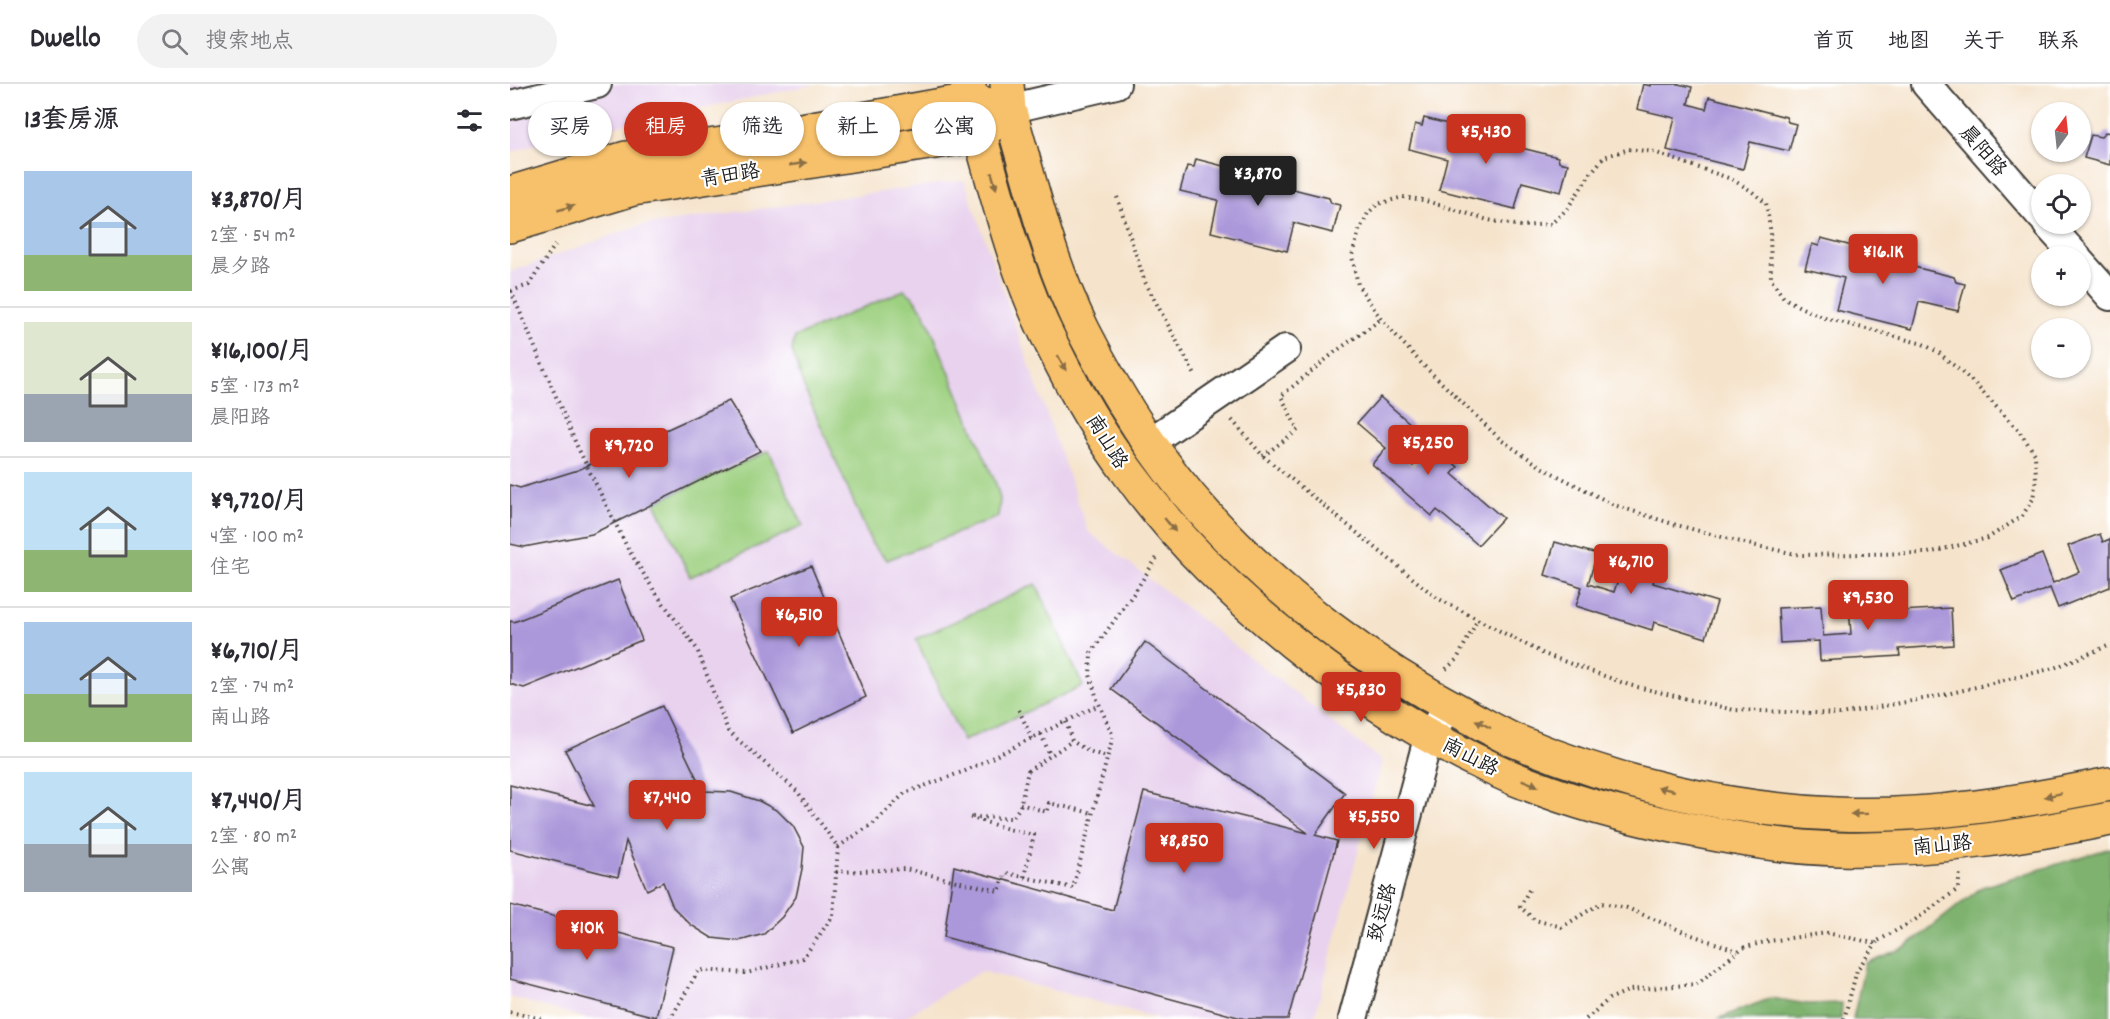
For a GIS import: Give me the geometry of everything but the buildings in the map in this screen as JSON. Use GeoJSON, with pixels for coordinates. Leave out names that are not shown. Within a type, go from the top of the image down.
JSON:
{"type":"FeatureCollection","features":[{"type":"Feature","properties":{"kind":"main road","name":"青田路"},"geometry":{"type":"LineString","coordinates":[[510,193],[626,158],[722,144],[970,92],[1008,96]]}},
{"type":"Feature","properties":{"kind":"main road"},"geometry":{"type":"LineString","coordinates":[[996,113],[1008,96]]}},
{"type":"Feature","properties":{"kind":"main road","name":"南山路"},"geometry":{"type":"LineString","coordinates":[[1008,96],[1052,256],[1078,318],[1119,394],[1158,454],[1207,516],[1272,579],[1350,642],[1424,693],[1508,738],[1580,766],[1667,789],[1755,808],[1838,814],[1929,812],[2023,801],[2110,784]]}},
{"type":"Feature","properties":{"kind":"main road","name":"青田路"},"geometry":{"type":"LineString","coordinates":[[510,226],[633,189],[912,146]]}},
{"type":"Feature","properties":{"kind":"main road","name":"南山路"},"geometry":{"type":"LineString","coordinates":[[986,156],[1019,267],[1050,343],[1089,412],[1129,475],[1173,529],[1248,605],[1329,669],[1405,722],[1493,769],[1569,799],[1659,823],[1750,842],[1836,849],[1932,847],[2029,836],[2110,819]]}},
{"type":"Feature","properties":{"kind":"street"},"geometry":{"type":"LineString","coordinates":[[510,105],[548,90],[597,84]]}},
{"type":"Feature","properties":{"kind":"street"},"geometry":{"type":"LineString","coordinates":[[1008,96],[1116,84]]}},
{"type":"Feature","properties":{"kind":"street","name":"晨阳路"},"geometry":{"type":"LineString","coordinates":[[1926,84],[2031,204]]}},
{"type":"Feature","properties":{"kind":"street"},"geometry":{"type":"LineString","coordinates":[[2057,234],[2067,246]]}},
{"type":"Feature","properties":{"kind":"street"},"geometry":{"type":"LineString","coordinates":[[2091,274],[2110,296]]}},
{"type":"Feature","properties":{"kind":"street"},"geometry":{"type":"LineString","coordinates":[[1150,442],[1286,348]]}},
{"type":"Feature","properties":{"kind":"street","name":"致远路"},"geometry":{"type":"LineString","coordinates":[[1353,1019],[1429,735],[1449,706]]}},
{"type":"Feature","properties":{"kind":"path"},"geometry":{"type":"LineString","coordinates":[[1629,149],[1654,152],[1731,178],[1766,203],[1770,228],[1771,279],[1784,298],[1825,318],[1923,344],[1938,352],[1973,382],[2019,431],[2035,454],[2036,479],[2033,499],[2022,516],[1988,538],[1928,553],[1801,555],[1752,545],[1673,524],[1614,505],[1543,468],[1501,440],[1422,364],[1381,319],[1358,285],[1352,256],[1359,231],[1368,213],[1378,204],[1403,196],[1488,220],[1521,226],[1551,224],[1567,209],[1604,157],[1629,149]]}},
{"type":"Feature","properties":{"kind":"path"},"geometry":{"type":"LineString","coordinates":[[1117,197],[1145,282],[1196,378],[1263,456],[1437,598],[1544,654],[1629,685],[1734,710],[1840,714],[1939,696],[2054,668],[2110,645]]}},
{"type":"Feature","properties":{"kind":"path"},"geometry":{"type":"LineString","coordinates":[[566,208],[558,241],[529,285],[511,292],[582,457],[628,549],[655,592],[697,649],[728,731],[797,791],[838,847],[834,916],[803,958],[747,973],[699,970],[670,1019]]}},
{"type":"Feature","properties":{"kind":"path"},"geometry":{"type":"LineString","coordinates":[[1263,456],[1298,430],[1281,396],[1335,352],[1381,319]]}},
{"type":"Feature","properties":{"kind":"path"},"geometry":{"type":"LineString","coordinates":[[836,872],[905,869],[999,891],[1006,873],[1073,888],[1113,736],[1099,705],[1090,675],[1091,653],[1150,569],[1173,529]]}},
{"type":"Feature","properties":{"kind":"path"},"geometry":{"type":"LineString","coordinates":[[838,847],[874,823],[905,793],[965,771],[1099,705]]}},
{"type":"Feature","properties":{"kind":"path"},"geometry":{"type":"LineString","coordinates":[[1019,710],[1032,739]]}},
{"type":"Feature","properties":{"kind":"path"},"geometry":{"type":"LineString","coordinates":[[1066,722],[1072,741],[1088,751],[1107,757]]}},
{"type":"Feature","properties":{"kind":"path"},"geometry":{"type":"LineString","coordinates":[[1041,734],[1050,755]]}},
{"type":"Feature","properties":{"kind":"path"},"geometry":{"type":"LineString","coordinates":[[1024,877],[1034,835],[969,817],[1012,818],[1020,804],[1028,771],[1072,741]]}},
{"type":"Feature","properties":{"kind":"path"},"geometry":{"type":"LineString","coordinates":[[1020,804],[1047,812],[1049,803],[1092,813]]}},
{"type":"Feature","properties":{"kind":"path"},"geometry":{"type":"LineString","coordinates":[[1586,1019],[1610,999],[1630,990],[1696,984],[1742,948],[1769,941],[1827,933],[1874,943],[1915,920],[1958,889],[1964,843]]}},
{"type":"Feature","properties":{"kind":"path"},"geometry":{"type":"LineString","coordinates":[[1530,890],[1520,907],[1535,920],[1562,927],[1601,903],[1627,908],[1689,934],[1738,951]]}},
{"type":"Feature","properties":{"kind":"path"},"geometry":{"type":"LineString","coordinates":[[1844,1019],[1857,970],[1877,941]]}},
{"type":"Feature","properties":{"kind":"path"},"geometry":{"type":"LineString","coordinates":[[510,1012],[542,1019]]}},
{"type":"Feature","properties":{"kind":"shaded area"},"geometry":{"type":"Polygon","coordinates":[[[510,84],[817,84],[730,102],[720,102],[720,104],[708,107],[708,102],[624,102],[624,124],[612,127],[612,102],[528,102],[528,147],[510,153],[510,84]]]}},
{"type":"Feature","properties":{"kind":"shaded area"},"geometry":{"type":"Polygon","coordinates":[[[964,180],[1088,531],[1382,761],[1314,1019],[1161,1019],[981,971],[902,1019],[588,1019],[510,997],[510,272],[638,226],[964,180]]]}},
{"type":"Feature","properties":{"kind":"green space"},"geometry":{"type":"Polygon","coordinates":[[[904,290],[912,296],[924,312],[996,484],[1000,499],[998,517],[887,560],[872,544],[803,385],[792,350],[795,337],[904,290]]]}},
{"type":"Feature","properties":{"kind":"green space"},"geometry":{"type":"Polygon","coordinates":[[[769,451],[803,526],[690,577],[655,502],[769,451]]]}},
{"type":"Feature","properties":{"kind":"green space"},"geometry":{"type":"Polygon","coordinates":[[[1036,584],[1083,686],[963,741],[916,639],[1036,584]]]}},
{"type":"Feature","properties":{"kind":"green space"},"geometry":{"type":"Polygon","coordinates":[[[2110,848],[2110,1019],[1853,1019],[1865,963],[1906,947],[1982,887],[2110,848]]]}},
{"type":"Feature","properties":{"kind":"green space"},"geometry":{"type":"Polygon","coordinates":[[[1771,998],[1807,1004],[1842,1003],[1841,1019],[1717,1019],[1771,998]]]}}]}
